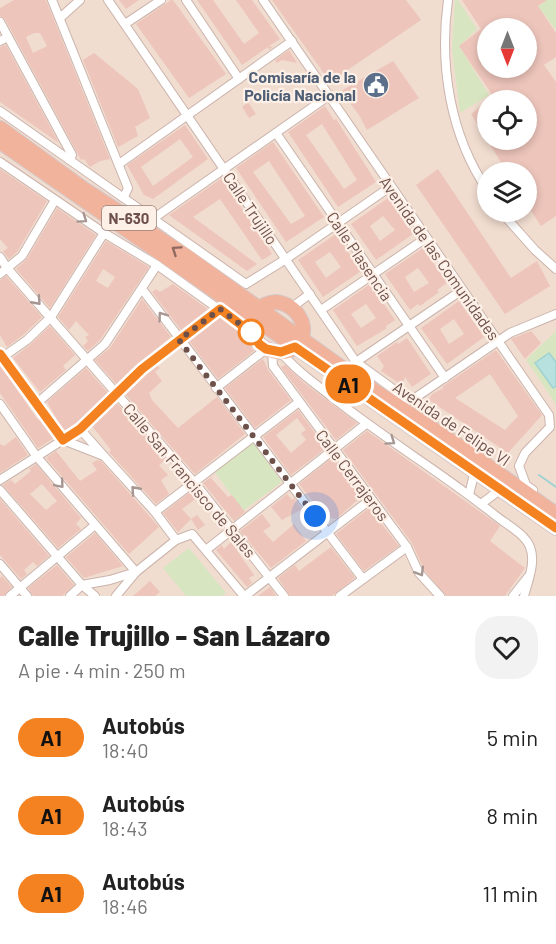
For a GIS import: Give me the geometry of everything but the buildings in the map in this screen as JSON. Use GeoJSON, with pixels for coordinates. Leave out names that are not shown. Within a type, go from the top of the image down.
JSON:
{"type":"FeatureCollection","features":[{"type":"Feature","properties":{"kind":"highway","name":"N-630"},"geometry":{"type":"LineString","coordinates":[[0,128],[81,187],[182,253],[255,312]]}},
{"type":"Feature","properties":{"kind":"highway","name":"N-630"},"geometry":{"type":"LineString","coordinates":[[0,142],[298,343]]}},
{"type":"Feature","properties":{"kind":"highway"},"geometry":{"type":"LineString","coordinates":[[276,302],[292,307],[297,312],[302,325],[298,343],[273,350],[259,344],[253,334],[255,312],[264,304],[276,302]]}},
{"type":"Feature","properties":{"kind":"highway","name":"Avenida de Felipe VI"},"geometry":{"type":"LineString","coordinates":[[298,343],[375,404],[475,470],[556,528]]}},
{"type":"Feature","properties":{"kind":"highway","name":"Avenida de Felipe VI"},"geometry":{"type":"LineString","coordinates":[[298,343],[464,449],[556,514]]}},
{"type":"Feature","properties":{"kind":"street"},"geometry":{"type":"LineString","coordinates":[[52,0],[128,188],[124,197]]}},
{"type":"Feature","properties":{"kind":"street"},"geometry":{"type":"LineString","coordinates":[[60,18],[80,0]]}},
{"type":"Feature","properties":{"kind":"street","name":"Calle Trujillo"},"geometry":{"type":"LineString","coordinates":[[108,0],[356,362],[407,399],[416,398],[445,378]]}},
{"type":"Feature","properties":{"kind":"street"},"geometry":{"type":"LineString","coordinates":[[125,24],[161,0]]}},
{"type":"Feature","properties":{"kind":"street"},"geometry":{"type":"LineString","coordinates":[[186,0],[239,79]]}},
{"type":"Feature","properties":{"kind":"street","name":"Avenida de las Comunidades"},"geometry":{"type":"LineString","coordinates":[[264,0],[390,187],[549,415],[550,427],[525,453],[519,466],[526,485],[556,508]]}},
{"type":"Feature","properties":{"kind":"street"},"geometry":{"type":"LineString","coordinates":[[448,0],[445,23],[446,67],[451,102],[467,152],[477,171]]}},
{"type":"Feature","properties":{"kind":"street"},"geometry":{"type":"LineString","coordinates":[[0,22],[72,155],[70,160]]}},
{"type":"Feature","properties":{"kind":"street"},"geometry":{"type":"LineString","coordinates":[[0,41],[8,37]]}},
{"type":"Feature","properties":{"kind":"street"},"geometry":{"type":"LineString","coordinates":[[119,164],[292,41]]}},
{"type":"Feature","properties":{"kind":"street"},"geometry":{"type":"LineString","coordinates":[[154,218],[330,95]]}},
{"type":"Feature","properties":{"kind":"street"},"geometry":{"type":"LineString","coordinates":[[0,111],[246,284],[390,187]]}},
{"type":"Feature","properties":{"kind":"street","name":"Calle Plasencia"},"geometry":{"type":"LineString","coordinates":[[276,133],[445,378]]}},
{"type":"Feature","properties":{"kind":"street"},"geometry":{"type":"LineString","coordinates":[[0,162],[104,233],[157,265],[253,334]]}},
{"type":"Feature","properties":{"kind":"street"},"geometry":{"type":"LineString","coordinates":[[0,274],[22,256],[55,200]]}},
{"type":"Feature","properties":{"kind":"street"},"geometry":{"type":"LineString","coordinates":[[510,222],[556,269]]}},
{"type":"Feature","properties":{"kind":"street"},"geometry":{"type":"LineString","coordinates":[[104,233],[51,317],[27,340],[1,357],[63,440],[104,456]]}},
{"type":"Feature","properties":{"kind":"street"},"geometry":{"type":"LineString","coordinates":[[321,310],[426,238]]}},
{"type":"Feature","properties":{"kind":"street","name":"Calle San Francisco de Sales"},"geometry":{"type":"LineString","coordinates":[[0,257],[194,482],[284,596]]}},
{"type":"Feature","properties":{"kind":"street"},"geometry":{"type":"LineString","coordinates":[[36,404],[105,344],[157,265]]}},
{"type":"Feature","properties":{"kind":"street"},"geometry":{"type":"LineString","coordinates":[[142,289],[363,579]]}},
{"type":"Feature","properties":{"kind":"street"},"geometry":{"type":"LineString","coordinates":[[356,362],[462,290]]}},
{"type":"Feature","properties":{"kind":"street"},"geometry":{"type":"LineString","coordinates":[[292,307],[310,294]]}},
{"type":"Feature","properties":{"kind":"street"},"geometry":{"type":"LineString","coordinates":[[0,480],[80,429],[142,369],[220,309]]}},
{"type":"Feature","properties":{"kind":"street"},"geometry":{"type":"LineString","coordinates":[[445,378],[518,329],[556,314]]}},
{"type":"Feature","properties":{"kind":"street"},"geometry":{"type":"LineString","coordinates":[[216,388],[273,350],[366,424],[469,495],[522,537],[530,545],[532,557],[531,573],[524,596]]}},
{"type":"Feature","properties":{"kind":"street","name":"Calle Cerrajeros"},"geometry":{"type":"LineString","coordinates":[[273,350],[273,366],[371,498],[406,548],[419,573],[440,596]]}},
{"type":"Feature","properties":{"kind":"street"},"geometry":{"type":"LineString","coordinates":[[155,512],[299,402]]}},
{"type":"Feature","properties":{"kind":"street"},"geometry":{"type":"LineString","coordinates":[[0,404],[37,457],[136,572]]}},
{"type":"Feature","properties":{"kind":"street"},"geometry":{"type":"LineString","coordinates":[[206,550],[366,424]]}},
{"type":"Feature","properties":{"kind":"street"},"geometry":{"type":"LineString","coordinates":[[80,429],[155,512],[176,540]]}},
{"type":"Feature","properties":{"kind":"street"},"geometry":{"type":"LineString","coordinates":[[469,495],[475,470]]}},
{"type":"Feature","properties":{"kind":"street"},"geometry":{"type":"LineString","coordinates":[[481,504],[501,489]]}},
{"type":"Feature","properties":{"kind":"street"},"geometry":{"type":"LineString","coordinates":[[0,490],[82,585],[95,596]]}},
{"type":"Feature","properties":{"kind":"street"},"geometry":{"type":"LineString","coordinates":[[116,596],[136,572],[176,540],[192,534],[244,596],[371,498]]}},
{"type":"Feature","properties":{"kind":"street"},"geometry":{"type":"LineString","coordinates":[[10,596],[95,525]]}},
{"type":"Feature","properties":{"kind":"street"},"geometry":{"type":"LineString","coordinates":[[340,596],[406,548]]}},
{"type":"Feature","properties":{"kind":"street"},"geometry":{"type":"LineString","coordinates":[[0,564],[27,596]]}},
{"type":"Feature","properties":{"kind":"street"},"geometry":{"type":"LineString","coordinates":[[70,596],[82,585],[136,572]]}},
{"type":"Feature","properties":{"kind":"street"},"geometry":{"type":"LineString","coordinates":[[513,596],[531,573]]}},
{"type":"Feature","properties":{"kind":"shaded area"},"geometry":{"type":"Polygon","coordinates":[[[0,0],[556,0],[556,596],[0,596],[0,0]]]}},
{"type":"Feature","properties":{"kind":"green space"},"geometry":{"type":"Polygon","coordinates":[[[455,0],[458,0],[477,29],[459,46],[486,90],[477,90],[477,102],[460,113],[452,49],[455,0]]]}},
{"type":"Feature","properties":{"kind":"green space"},"geometry":{"type":"Polygon","coordinates":[[[547,0],[556,0],[556,30],[538,6],[547,0]]]}},
{"type":"Feature","properties":{"kind":"green space"},"geometry":{"type":"Polygon","coordinates":[[[556,331],[556,404],[526,360],[556,331]]]}},
{"type":"Feature","properties":{"kind":"green space"},"geometry":{"type":"Polygon","coordinates":[[[252,441],[282,482],[243,511],[214,471],[252,441]]]}},
{"type":"Feature","properties":{"kind":"green space"},"geometry":{"type":"Polygon","coordinates":[[[189,548],[226,593],[222,596],[186,596],[163,568],[189,548]]]}},
{"type":"Feature","properties":{"kind":"water"},"geometry":{"type":"Polygon","coordinates":[[[549,353],[556,362],[556,386],[553,388],[535,363],[549,353]]]}},
{"type":"Feature","properties":{"kind":"waterway"},"geometry":{"type":"LineString","coordinates":[[539,475],[556,487]]}},
{"type":"Feature","properties":{"kind":"bus line","name":"A1"},"geometry":{"type":"LineString","coordinates":[[0,354],[63,440],[80,429],[142,369],[220,309],[253,334],[259,344],[266,349],[281,352],[295,347],[556,528]]}},
{"type":"Feature","properties":{"kind":"place","name":"Comisaría de la Policía Nacional"},"geometry":{"type":"Point","coordinates":[376,85]}},
{"type":"Feature","properties":{"kind":"route"},"geometry":{"type":"LineString","coordinates":[[251,332],[253,334],[220,309],[179,340],[315,516]]}}]}
